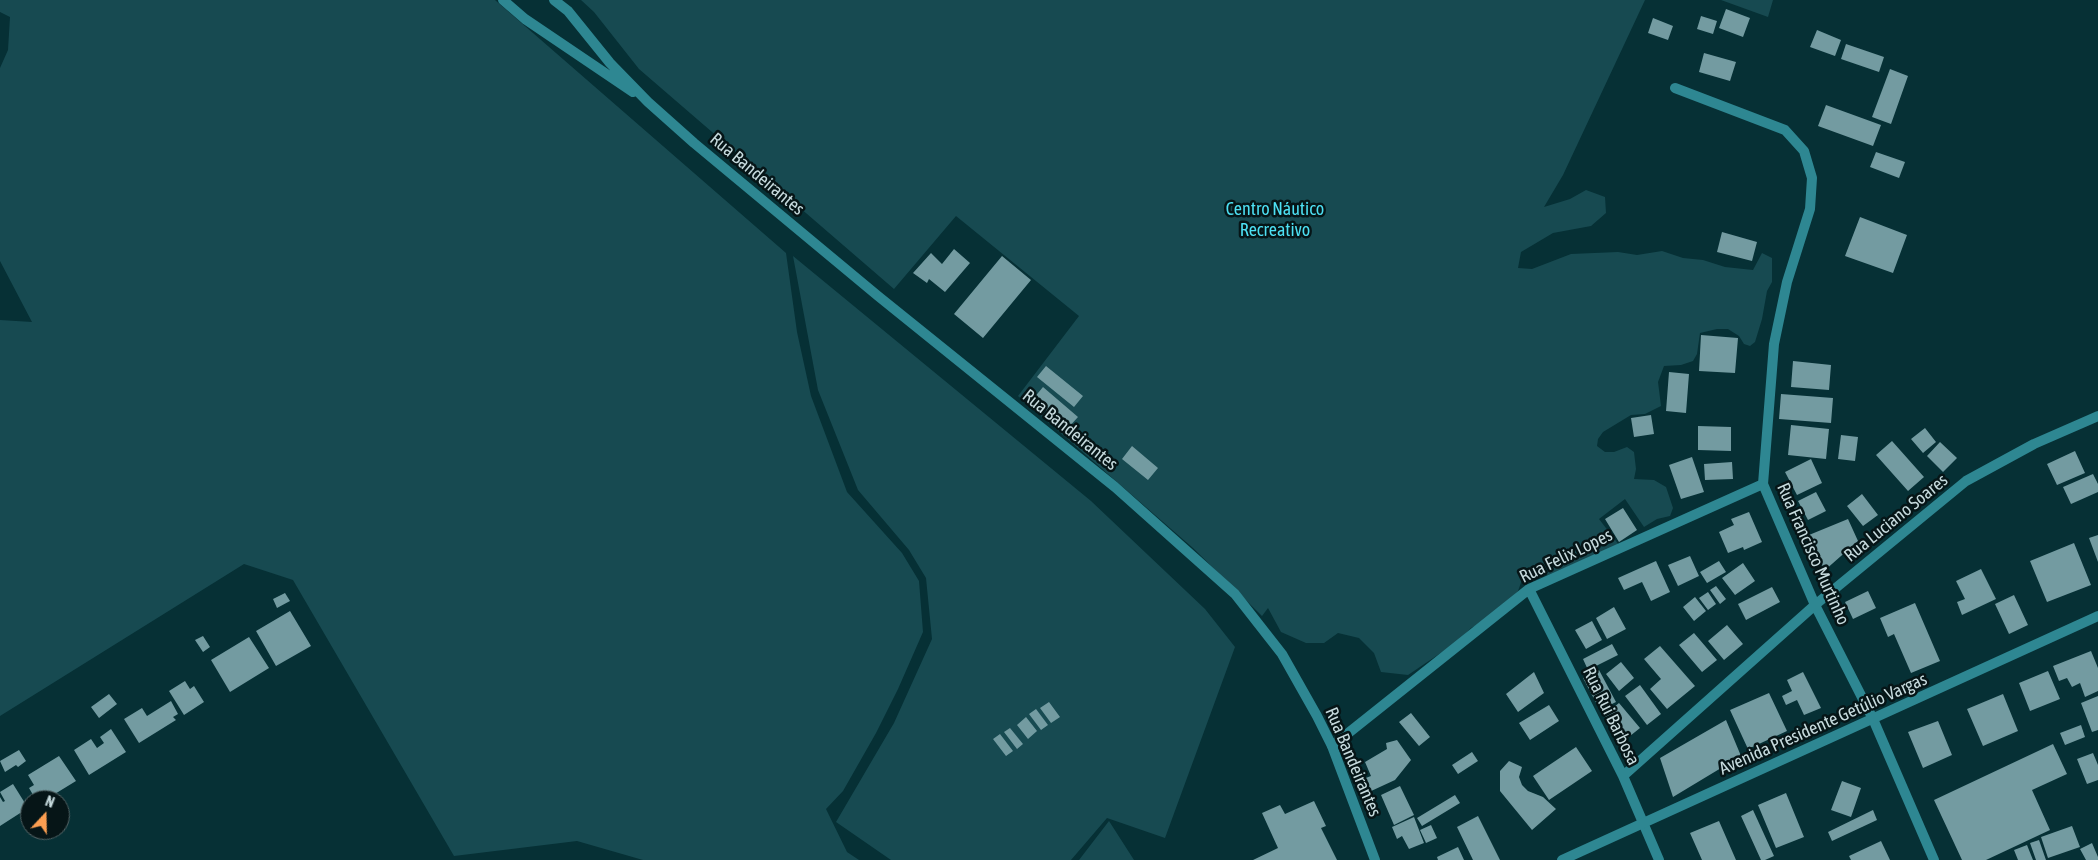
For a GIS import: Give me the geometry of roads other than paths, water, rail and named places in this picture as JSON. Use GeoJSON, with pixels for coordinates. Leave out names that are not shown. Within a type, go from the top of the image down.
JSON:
{"type":"FeatureCollection","features":[{"type":"Feature","properties":{"kind":"street","name":"Rua Bandeirantes"},"geometry":{"type":"LineString","coordinates":[[503,0],[525,19],[648,102]]}},
{"type":"Feature","properties":{"kind":"street","name":"Rua Bandeirantes"},"geometry":{"type":"LineString","coordinates":[[554,0],[568,11],[610,63],[648,102],[878,296],[1116,487],[1235,594],[1282,654],[1332,746],[1375,860]]}},
{"type":"Feature","properties":{"kind":"street","name":"Rua Francisco Murtinho"},"geometry":{"type":"LineString","coordinates":[[1676,88],[1785,130],[1804,151],[1812,178],[1810,209],[1787,282],[1774,344],[1763,484],[1816,605],[1873,719],[1934,860]]}},
{"type":"Feature","properties":{"kind":"street","name":"Rua Luciano Soares"},"geometry":{"type":"LineString","coordinates":[[1622,776],[1816,605],[1966,481],[2034,444],[2098,416]]}},
{"type":"Feature","properties":{"kind":"street","name":"Rua Felix Lopes"},"geometry":{"type":"LineString","coordinates":[[1332,746],[1529,589],[1763,484]]}},
{"type":"Feature","properties":{"kind":"street","name":"Rua Rui Barbosa"},"geometry":{"type":"LineString","coordinates":[[1529,589],[1622,776],[1659,860]]}},
{"type":"Feature","properties":{"kind":"street","name":"Avenida Presidente Getúlio Vargas"},"geometry":{"type":"LineString","coordinates":[[1562,860],[2098,616]]}},
{"type":"Feature","properties":{"kind":"park label","name":"Centro Náutico Recreativo"},"geometry":{"type":"Point","coordinates":[1275,219]}}]}
